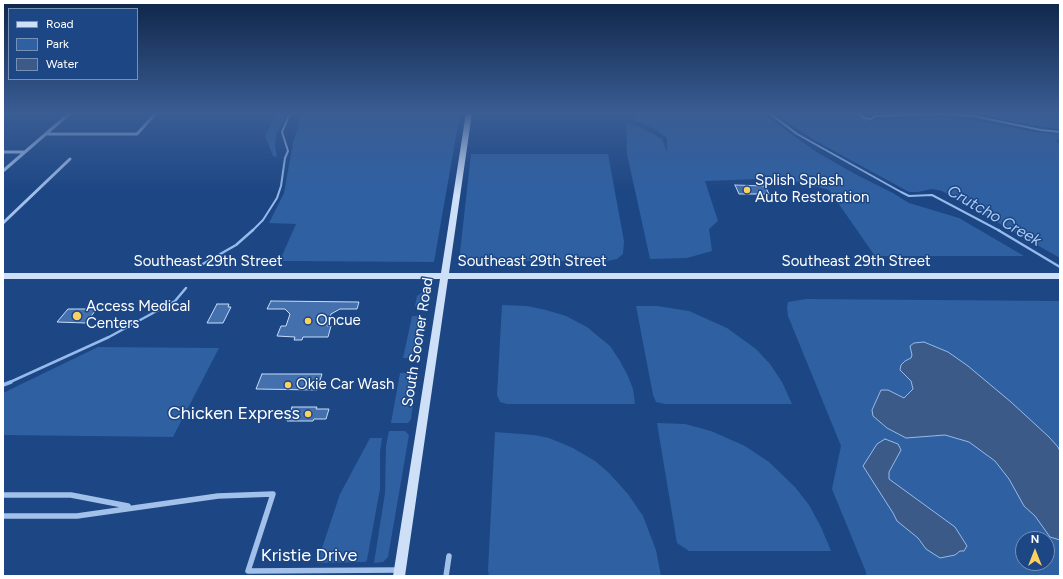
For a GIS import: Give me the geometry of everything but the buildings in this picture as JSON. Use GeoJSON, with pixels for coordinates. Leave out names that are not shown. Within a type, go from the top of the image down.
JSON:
{"type":"FeatureCollection","features":[{"type":"Feature","properties":{"kind":"main road","name":"South Sooner Road"},"geometry":{"type":"LineString","coordinates":[[400,573],[465,140]]}},
{"type":"Feature","properties":{"kind":"main road","name":"Southeast 29th Street"},"geometry":{"type":"LineString","coordinates":[[3,276],[1056,276]]}},
{"type":"Feature","properties":{"kind":"street"},"geometry":{"type":"LineString","coordinates":[[3,171],[39,140]]}},
{"type":"Feature","properties":{"kind":"street"},"geometry":{"type":"LineString","coordinates":[[3,152],[25,152]]}},
{"type":"Feature","properties":{"kind":"street"},"geometry":{"type":"LineString","coordinates":[[3,223],[70,159]]}},
{"type":"Feature","properties":{"kind":"street","name":"Kristie Drive"},"geometry":{"type":"LineString","coordinates":[[3,494],[72,495],[132,507]]}},
{"type":"Feature","properties":{"kind":"street","name":"Kristie Drive"},"geometry":{"type":"LineString","coordinates":[[3,516],[76,516],[218,496],[273,494],[248,571],[400,573]]}},
{"type":"Feature","properties":{"kind":"street"},"geometry":{"type":"LineString","coordinates":[[446,576],[449,556]]}},
{"type":"Feature","properties":{"kind":"green space"},"geometry":{"type":"Polygon","coordinates":[[[267,140],[275,140],[277,157],[273,156],[267,140]]]}},
{"type":"Feature","properties":{"kind":"green space"},"geometry":{"type":"Polygon","coordinates":[[[294,140],[455,140],[434,262],[283,261],[281,258],[296,224],[269,223],[284,193],[294,140]]]}},
{"type":"Feature","properties":{"kind":"green space"},"geometry":{"type":"Polygon","coordinates":[[[627,140],[662,140],[667,152],[667,140],[800,140],[818,153],[909,203],[959,218],[1024,256],[875,256],[829,190],[783,178],[705,181],[718,221],[709,229],[712,251],[687,258],[650,259],[627,154],[627,140]]]}},
{"type":"Feature","properties":{"kind":"green space"},"geometry":{"type":"Polygon","coordinates":[[[814,140],[1055,140],[1060,144],[1060,258],[942,191],[932,189],[909,192],[814,140]]]}},
{"type":"Feature","properties":{"kind":"green space"},"geometry":{"type":"Polygon","coordinates":[[[471,154],[608,154],[624,241],[623,254],[617,259],[608,261],[459,261],[471,154]]]}},
{"type":"Feature","properties":{"kind":"green space"},"geometry":{"type":"Polygon","coordinates":[[[428,289],[430,291],[429,301],[421,306],[415,306],[417,296],[428,289]]]}},
{"type":"Feature","properties":{"kind":"green space"},"geometry":{"type":"Polygon","coordinates":[[[806,299],[1060,301],[1060,576],[866,576],[866,572],[832,489],[841,446],[788,316],[788,302],[806,299]]]}},
{"type":"Feature","properties":{"kind":"green space"},"geometry":{"type":"Polygon","coordinates":[[[502,305],[527,306],[546,310],[566,316],[587,327],[610,346],[620,361],[633,389],[635,404],[507,404],[500,402],[497,395],[502,305]]]}},
{"type":"Feature","properties":{"kind":"green space"},"geometry":{"type":"Polygon","coordinates":[[[636,306],[657,306],[689,311],[727,328],[756,349],[770,364],[782,382],[792,404],[665,404],[656,402],[653,395],[636,306]]]}},
{"type":"Feature","properties":{"kind":"green space"},"geometry":{"type":"Polygon","coordinates":[[[412,316],[419,316],[425,321],[420,353],[417,353],[411,358],[403,358],[412,316]]]}},
{"type":"Feature","properties":{"kind":"green space"},"geometry":{"type":"Polygon","coordinates":[[[98,347],[219,348],[173,437],[3,435],[3,393],[98,347]]]}},
{"type":"Feature","properties":{"kind":"green space"},"geometry":{"type":"Polygon","coordinates":[[[400,373],[409,373],[409,375],[413,376],[414,380],[416,380],[411,419],[408,423],[391,423],[400,373]]]}},
{"type":"Feature","properties":{"kind":"green space"},"geometry":{"type":"Polygon","coordinates":[[[657,423],[685,424],[711,431],[745,446],[769,462],[795,487],[809,505],[821,527],[831,551],[689,551],[677,543],[657,423]]]}},
{"type":"Feature","properties":{"kind":"green space"},"geometry":{"type":"Polygon","coordinates":[[[389,431],[405,431],[409,435],[388,557],[383,562],[374,563],[385,493],[386,446],[389,431]]]}},
{"type":"Feature","properties":{"kind":"green space"},"geometry":{"type":"Polygon","coordinates":[[[495,432],[534,435],[549,438],[573,448],[595,461],[608,472],[628,494],[643,516],[656,550],[661,576],[489,576],[488,570],[495,432]]]}},
{"type":"Feature","properties":{"kind":"green space"},"geometry":{"type":"Polygon","coordinates":[[[370,438],[382,438],[380,452],[380,489],[367,560],[365,562],[317,563],[340,494],[370,438]]]}},
{"type":"Feature","properties":{"kind":"water"},"geometry":{"type":"Polygon","coordinates":[[[924,342],[948,352],[968,366],[1011,402],[1058,447],[1060,451],[1060,540],[1055,538],[1055,531],[1046,531],[1035,516],[1024,506],[1009,479],[995,461],[969,442],[945,435],[906,438],[887,428],[873,416],[872,410],[881,390],[888,390],[904,398],[913,389],[911,381],[900,370],[901,365],[911,358],[912,355],[910,346],[914,343],[924,342]]]}},
{"type":"Feature","properties":{"kind":"water"},"geometry":{"type":"Polygon","coordinates":[[[885,439],[898,444],[901,450],[889,472],[889,479],[955,527],[967,546],[964,551],[960,551],[955,555],[940,558],[926,549],[918,538],[897,521],[863,466],[877,444],[885,439]]]}},
{"type":"Feature","properties":{"kind":"waterway"},"geometry":{"type":"LineString","coordinates":[[253,230],[263,220],[277,198],[281,186],[285,158],[288,151],[285,140]]}},
{"type":"Feature","properties":{"kind":"waterway","name":"Crutcho Creek"},"geometry":{"type":"LineString","coordinates":[[808,140],[909,196],[932,195],[1000,231]]}},
{"type":"Feature","properties":{"kind":"waterway"},"geometry":{"type":"LineString","coordinates":[[201,265],[236,245],[253,230]]}},
{"type":"Feature","properties":{"kind":"waterway","name":"Crutcho Creek"},"geometry":{"type":"LineString","coordinates":[[998,230],[1060,267]]}},
{"type":"Feature","properties":{"kind":"waterway"},"geometry":{"type":"LineString","coordinates":[[8,383],[109,337],[175,301],[186,288]]}},
{"type":"Feature","properties":{"kind":"waterway"},"geometry":{"type":"LineString","coordinates":[[3,385],[11,382]]}},
{"type":"Feature","properties":{"kind":"place","name":"Splish Splash Auto Restoration"},"geometry":{"type":"Point","coordinates":[747,190]}},
{"type":"Feature","properties":{"kind":"place","name":"Access Medical Centers"},"geometry":{"type":"Point","coordinates":[77,316]}},
{"type":"Feature","properties":{"kind":"place","name":"Oncue"},"geometry":{"type":"Point","coordinates":[308,321]}},
{"type":"Feature","properties":{"kind":"place","name":"Okie Car Wash"},"geometry":{"type":"Point","coordinates":[288,385]}},
{"type":"Feature","properties":{"kind":"place","name":"Chicken Express"},"geometry":{"type":"Point","coordinates":[308,414]}}]}
